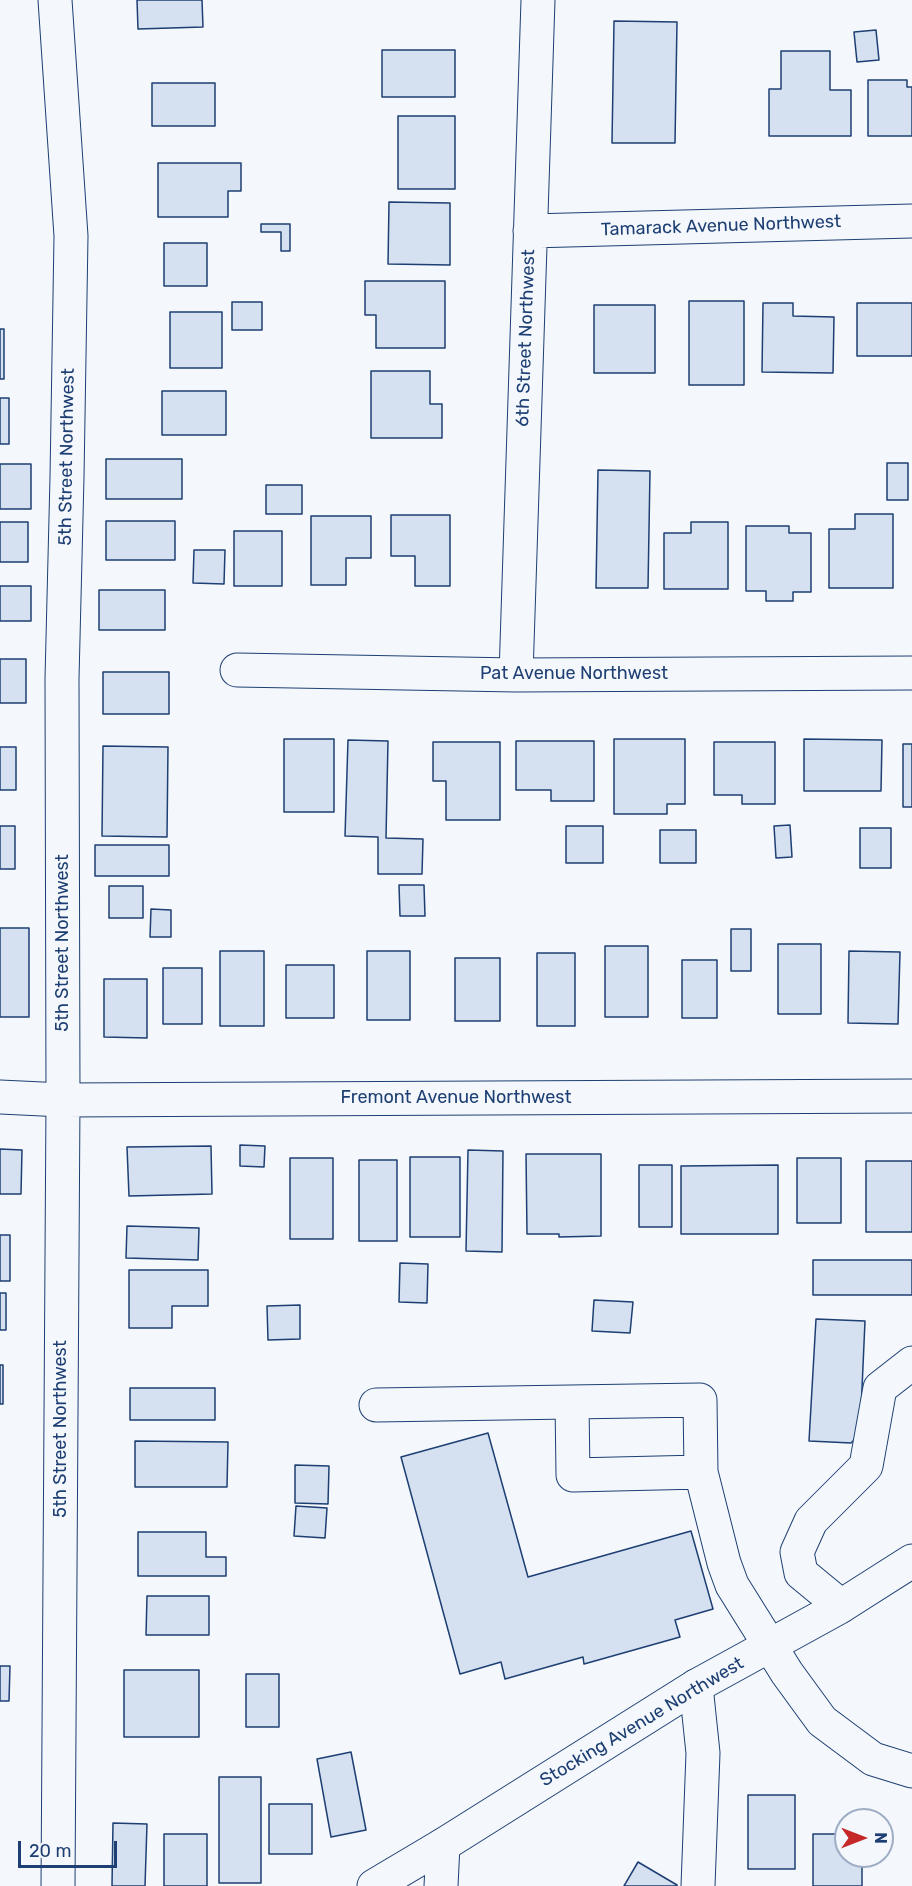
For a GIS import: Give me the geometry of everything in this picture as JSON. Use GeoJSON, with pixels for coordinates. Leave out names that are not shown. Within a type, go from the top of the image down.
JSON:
{"type":"FeatureCollection","features":[{"type":"Feature","properties":{"kind":"street","name":"5th Street Northwest"},"geometry":{"type":"LineString","coordinates":[[55,0],[71,236],[62,679],[63,1100],[58,1886]]}},
{"type":"Feature","properties":{"kind":"street","name":"6th Street Northwest"},"geometry":{"type":"LineString","coordinates":[[516,675],[538,0]]}},
{"type":"Feature","properties":{"kind":"street","name":"Tamarack Avenue Northwest"},"geometry":{"type":"LineString","coordinates":[[530,231],[912,221]]}},
{"type":"Feature","properties":{"kind":"street","name":"Pat Avenue Northwest"},"geometry":{"type":"LineString","coordinates":[[237,670],[516,675],[912,673]]}},
{"type":"Feature","properties":{"kind":"street","name":"Fremont Avenue Northwest"},"geometry":{"type":"LineString","coordinates":[[0,1097],[63,1100],[912,1096]]}},
{"type":"Feature","properties":{"kind":"street"},"geometry":{"type":"LineString","coordinates":[[841,1606],[801,1573],[797,1552],[812,1521],[866,1466],[880,1388],[912,1364]]}},
{"type":"Feature","properties":{"kind":"street"},"geometry":{"type":"LineString","coordinates":[[376,1405],[700,1400],[701,1472],[724,1563],[732,1585],[787,1673],[822,1721],[873,1759],[912,1771]]}},
{"type":"Feature","properties":{"kind":"street"},"geometry":{"type":"LineString","coordinates":[[572,1402],[573,1475],[701,1472]]}},
{"type":"Feature","properties":{"kind":"street","name":"Stocking Avenue Northwest"},"geometry":{"type":"LineString","coordinates":[[374,1886],[696,1686],[841,1606],[912,1561]]}},
{"type":"Feature","properties":{"kind":"street"},"geometry":{"type":"LineString","coordinates":[[696,1686],[702,1753],[698,1886]]}},
{"type":"Feature","properties":{"kind":"street"},"geometry":{"type":"LineString","coordinates":[[441,1886],[443,1845]]}},
{"type":"Feature","properties":{"kind":"building"},"geometry":{"type":"Polygon","coordinates":[[[137,0],[202,0],[203,27],[138,29],[137,0]]]}},
{"type":"Feature","properties":{"kind":"building"},"geometry":{"type":"Polygon","coordinates":[[[614,21],[677,22],[675,143],[612,143],[614,21]]]}},
{"type":"Feature","properties":{"kind":"building"},"geometry":{"type":"Polygon","coordinates":[[[876,30],[879,60],[857,62],[854,32],[876,30]]]}},
{"type":"Feature","properties":{"kind":"building"},"geometry":{"type":"Polygon","coordinates":[[[382,50],[455,50],[455,97],[382,97],[382,50]]]}},
{"type":"Feature","properties":{"kind":"building"},"geometry":{"type":"Polygon","coordinates":[[[781,51],[830,51],[830,90],[851,90],[851,136],[769,136],[769,89],[781,89],[781,51]]]}},
{"type":"Feature","properties":{"kind":"building"},"geometry":{"type":"Polygon","coordinates":[[[868,80],[907,80],[907,87],[912,87],[912,136],[868,136],[868,80]]]}},
{"type":"Feature","properties":{"kind":"building"},"geometry":{"type":"Polygon","coordinates":[[[152,83],[215,83],[215,126],[152,126],[152,83]]]}},
{"type":"Feature","properties":{"kind":"building"},"geometry":{"type":"Polygon","coordinates":[[[398,116],[455,116],[455,189],[398,189],[398,116]]]}},
{"type":"Feature","properties":{"kind":"building"},"geometry":{"type":"Polygon","coordinates":[[[158,163],[241,163],[241,191],[228,191],[228,217],[158,217],[158,163]]]}},
{"type":"Feature","properties":{"kind":"building"},"geometry":{"type":"Polygon","coordinates":[[[389,202],[450,203],[450,265],[388,264],[389,202]]]}},
{"type":"Feature","properties":{"kind":"building"},"geometry":{"type":"Polygon","coordinates":[[[261,224],[290,224],[290,251],[281,251],[281,232],[261,232],[261,224]]]}},
{"type":"Feature","properties":{"kind":"building"},"geometry":{"type":"Polygon","coordinates":[[[164,243],[207,243],[207,286],[164,286],[164,243]]]}},
{"type":"Feature","properties":{"kind":"building"},"geometry":{"type":"Polygon","coordinates":[[[365,281],[445,281],[445,348],[376,348],[376,315],[365,315],[365,281]]]}},
{"type":"Feature","properties":{"kind":"building"},"geometry":{"type":"Polygon","coordinates":[[[689,301],[744,301],[744,385],[689,385],[689,301]]]}},
{"type":"Feature","properties":{"kind":"building"},"geometry":{"type":"Polygon","coordinates":[[[232,302],[262,302],[262,330],[232,330],[232,302]]]}},
{"type":"Feature","properties":{"kind":"building"},"geometry":{"type":"Polygon","coordinates":[[[763,303],[793,303],[793,316],[834,317],[833,373],[762,372],[763,303]]]}},
{"type":"Feature","properties":{"kind":"building"},"geometry":{"type":"Polygon","coordinates":[[[857,303],[912,303],[912,356],[857,356],[857,303]]]}},
{"type":"Feature","properties":{"kind":"building"},"geometry":{"type":"Polygon","coordinates":[[[594,305],[655,305],[655,373],[594,373],[594,305]]]}},
{"type":"Feature","properties":{"kind":"building"},"geometry":{"type":"Polygon","coordinates":[[[170,312],[222,312],[222,368],[170,368],[170,312]]]}},
{"type":"Feature","properties":{"kind":"building"},"geometry":{"type":"Polygon","coordinates":[[[0,329],[4,329],[4,379],[0,379],[0,329]]]}},
{"type":"Feature","properties":{"kind":"building"},"geometry":{"type":"Polygon","coordinates":[[[371,371],[430,371],[430,404],[442,404],[442,438],[371,438],[371,371]]]}},
{"type":"Feature","properties":{"kind":"building"},"geometry":{"type":"Polygon","coordinates":[[[162,391],[226,391],[226,435],[162,435],[162,391]]]}},
{"type":"Feature","properties":{"kind":"building"},"geometry":{"type":"Polygon","coordinates":[[[0,398],[9,398],[9,444],[0,444],[0,398]]]}},
{"type":"Feature","properties":{"kind":"building"},"geometry":{"type":"Polygon","coordinates":[[[106,459],[182,459],[182,499],[106,499],[106,459]]]}},
{"type":"Feature","properties":{"kind":"building"},"geometry":{"type":"Polygon","coordinates":[[[887,463],[908,463],[908,500],[887,500],[887,463]]]}},
{"type":"Feature","properties":{"kind":"building"},"geometry":{"type":"Polygon","coordinates":[[[0,464],[31,464],[31,509],[0,509],[0,464]]]}},
{"type":"Feature","properties":{"kind":"building"},"geometry":{"type":"Polygon","coordinates":[[[598,470],[650,471],[648,588],[596,588],[598,470]]]}},
{"type":"Feature","properties":{"kind":"building"},"geometry":{"type":"Polygon","coordinates":[[[266,485],[302,485],[302,514],[266,514],[266,485]]]}},
{"type":"Feature","properties":{"kind":"building"},"geometry":{"type":"Polygon","coordinates":[[[855,514],[893,514],[893,588],[829,588],[829,529],[855,529],[855,514]]]}},
{"type":"Feature","properties":{"kind":"building"},"geometry":{"type":"Polygon","coordinates":[[[391,515],[450,515],[450,586],[415,586],[415,556],[391,556],[391,515]]]}},
{"type":"Feature","properties":{"kind":"building"},"geometry":{"type":"Polygon","coordinates":[[[311,516],[371,516],[371,558],[346,558],[346,585],[311,585],[311,516]]]}},
{"type":"Feature","properties":{"kind":"building"},"geometry":{"type":"Polygon","coordinates":[[[106,521],[175,521],[175,560],[106,560],[106,521]]]}},
{"type":"Feature","properties":{"kind":"building"},"geometry":{"type":"Polygon","coordinates":[[[0,522],[28,522],[28,562],[0,562],[0,522]]]}},
{"type":"Feature","properties":{"kind":"building"},"geometry":{"type":"Polygon","coordinates":[[[691,522],[728,522],[728,589],[664,589],[664,533],[691,533],[691,522]]]}},
{"type":"Feature","properties":{"kind":"building"},"geometry":{"type":"Polygon","coordinates":[[[746,526],[789,526],[789,533],[811,533],[811,592],[793,592],[793,601],[766,601],[766,591],[746,591],[746,526]]]}},
{"type":"Feature","properties":{"kind":"building"},"geometry":{"type":"Polygon","coordinates":[[[234,531],[282,531],[282,586],[234,586],[234,531]]]}},
{"type":"Feature","properties":{"kind":"building"},"geometry":{"type":"Polygon","coordinates":[[[194,550],[225,550],[224,584],[193,583],[194,550]]]}},
{"type":"Feature","properties":{"kind":"building"},"geometry":{"type":"Polygon","coordinates":[[[0,586],[31,586],[31,621],[0,621],[0,586]]]}},
{"type":"Feature","properties":{"kind":"building"},"geometry":{"type":"Polygon","coordinates":[[[99,590],[165,590],[165,630],[99,630],[99,590]]]}},
{"type":"Feature","properties":{"kind":"building"},"geometry":{"type":"Polygon","coordinates":[[[0,659],[26,659],[26,703],[0,703],[0,659]]]}},
{"type":"Feature","properties":{"kind":"building"},"geometry":{"type":"Polygon","coordinates":[[[103,672],[169,672],[169,714],[103,714],[103,672]]]}},
{"type":"Feature","properties":{"kind":"building"},"geometry":{"type":"Polygon","coordinates":[[[284,739],[334,739],[334,812],[284,812],[284,739]]]}},
{"type":"Feature","properties":{"kind":"building"},"geometry":{"type":"Polygon","coordinates":[[[614,739],[685,739],[685,804],[667,804],[667,814],[614,814],[614,739]]]}},
{"type":"Feature","properties":{"kind":"building"},"geometry":{"type":"Polygon","coordinates":[[[804,739],[882,740],[881,791],[804,791],[804,739]]]}},
{"type":"Feature","properties":{"kind":"building"},"geometry":{"type":"Polygon","coordinates":[[[348,740],[388,741],[386,838],[423,839],[422,874],[378,874],[378,837],[345,836],[348,740]]]}},
{"type":"Feature","properties":{"kind":"building"},"geometry":{"type":"Polygon","coordinates":[[[516,741],[594,741],[594,801],[551,801],[551,790],[516,790],[516,741]]]}},
{"type":"Feature","properties":{"kind":"building"},"geometry":{"type":"Polygon","coordinates":[[[433,742],[500,742],[500,820],[446,820],[446,781],[433,781],[433,742]]]}},
{"type":"Feature","properties":{"kind":"building"},"geometry":{"type":"Polygon","coordinates":[[[714,742],[775,742],[775,804],[742,804],[742,795],[714,795],[714,742]]]}},
{"type":"Feature","properties":{"kind":"building"},"geometry":{"type":"Polygon","coordinates":[[[903,744],[912,744],[912,807],[903,807],[903,744]]]}},
{"type":"Feature","properties":{"kind":"building"},"geometry":{"type":"Polygon","coordinates":[[[103,746],[168,747],[167,837],[102,836],[103,746]]]}},
{"type":"Feature","properties":{"kind":"building"},"geometry":{"type":"Polygon","coordinates":[[[0,747],[16,747],[16,790],[0,790],[0,747]]]}},
{"type":"Feature","properties":{"kind":"building"},"geometry":{"type":"Polygon","coordinates":[[[790,825],[792,857],[776,858],[774,826],[790,825]]]}},
{"type":"Feature","properties":{"kind":"building"},"geometry":{"type":"Polygon","coordinates":[[[0,826],[15,826],[15,869],[0,869],[0,826]]]}},
{"type":"Feature","properties":{"kind":"building"},"geometry":{"type":"Polygon","coordinates":[[[566,826],[603,826],[603,863],[566,863],[566,826]]]}},
{"type":"Feature","properties":{"kind":"building"},"geometry":{"type":"Polygon","coordinates":[[[860,828],[891,828],[891,868],[860,868],[860,828]]]}},
{"type":"Feature","properties":{"kind":"building"},"geometry":{"type":"Polygon","coordinates":[[[660,830],[696,830],[696,863],[660,863],[660,830]]]}},
{"type":"Feature","properties":{"kind":"building"},"geometry":{"type":"Polygon","coordinates":[[[95,845],[169,845],[169,876],[95,876],[95,845]]]}},
{"type":"Feature","properties":{"kind":"building"},"geometry":{"type":"Polygon","coordinates":[[[399,885],[424,885],[425,916],[400,916],[399,885]]]}},
{"type":"Feature","properties":{"kind":"building"},"geometry":{"type":"Polygon","coordinates":[[[109,886],[143,886],[143,918],[109,918],[109,886]]]}},
{"type":"Feature","properties":{"kind":"building"},"geometry":{"type":"Polygon","coordinates":[[[151,909],[171,910],[171,937],[150,937],[151,909]]]}},
{"type":"Feature","properties":{"kind":"building"},"geometry":{"type":"Polygon","coordinates":[[[0,928],[29,928],[29,1017],[0,1017],[0,928]]]}},
{"type":"Feature","properties":{"kind":"building"},"geometry":{"type":"Polygon","coordinates":[[[731,929],[751,929],[751,971],[731,971],[731,929]]]}},
{"type":"Feature","properties":{"kind":"building"},"geometry":{"type":"Polygon","coordinates":[[[778,944],[821,944],[821,1014],[778,1014],[778,944]]]}},
{"type":"Feature","properties":{"kind":"building"},"geometry":{"type":"Polygon","coordinates":[[[605,946],[648,946],[648,1017],[605,1017],[605,946]]]}},
{"type":"Feature","properties":{"kind":"building"},"geometry":{"type":"Polygon","coordinates":[[[220,951],[264,951],[264,1026],[220,1026],[220,951]]]}},
{"type":"Feature","properties":{"kind":"building"},"geometry":{"type":"Polygon","coordinates":[[[367,951],[410,951],[410,1020],[367,1020],[367,951]]]}},
{"type":"Feature","properties":{"kind":"building"},"geometry":{"type":"Polygon","coordinates":[[[849,951],[900,952],[898,1024],[848,1023],[849,951]]]}},
{"type":"Feature","properties":{"kind":"building"},"geometry":{"type":"Polygon","coordinates":[[[537,953],[575,953],[575,1026],[537,1026],[537,953]]]}},
{"type":"Feature","properties":{"kind":"building"},"geometry":{"type":"Polygon","coordinates":[[[455,958],[500,958],[500,1021],[455,1021],[455,958]]]}},
{"type":"Feature","properties":{"kind":"building"},"geometry":{"type":"Polygon","coordinates":[[[682,960],[717,960],[717,1018],[682,1018],[682,960]]]}},
{"type":"Feature","properties":{"kind":"building"},"geometry":{"type":"Polygon","coordinates":[[[286,965],[334,965],[334,1018],[286,1018],[286,965]]]}},
{"type":"Feature","properties":{"kind":"building"},"geometry":{"type":"Polygon","coordinates":[[[163,968],[202,968],[202,1024],[163,1024],[163,968]]]}},
{"type":"Feature","properties":{"kind":"building"},"geometry":{"type":"Polygon","coordinates":[[[104,979],[147,979],[147,1038],[104,1037],[104,979]]]}},
{"type":"Feature","properties":{"kind":"building"},"geometry":{"type":"Polygon","coordinates":[[[240,1145],[265,1146],[264,1167],[240,1166],[240,1145]]]}},
{"type":"Feature","properties":{"kind":"building"},"geometry":{"type":"Polygon","coordinates":[[[211,1146],[212,1194],[129,1196],[127,1147],[211,1146]]]}},
{"type":"Feature","properties":{"kind":"building"},"geometry":{"type":"Polygon","coordinates":[[[0,1149],[22,1150],[21,1194],[0,1194],[0,1149]]]}},
{"type":"Feature","properties":{"kind":"building"},"geometry":{"type":"Polygon","coordinates":[[[468,1150],[503,1151],[502,1252],[466,1251],[468,1150]]]}},
{"type":"Feature","properties":{"kind":"building"},"geometry":{"type":"Polygon","coordinates":[[[526,1154],[601,1154],[601,1236],[559,1237],[559,1234],[527,1234],[526,1154]]]}},
{"type":"Feature","properties":{"kind":"building"},"geometry":{"type":"Polygon","coordinates":[[[410,1157],[460,1157],[460,1237],[410,1237],[410,1157]]]}},
{"type":"Feature","properties":{"kind":"building"},"geometry":{"type":"Polygon","coordinates":[[[290,1158],[333,1158],[333,1239],[290,1239],[290,1158]]]}},
{"type":"Feature","properties":{"kind":"building"},"geometry":{"type":"Polygon","coordinates":[[[797,1158],[841,1158],[841,1223],[797,1223],[797,1158]]]}},
{"type":"Feature","properties":{"kind":"building"},"geometry":{"type":"Polygon","coordinates":[[[359,1160],[397,1160],[397,1241],[359,1241],[359,1160]]]}},
{"type":"Feature","properties":{"kind":"building"},"geometry":{"type":"Polygon","coordinates":[[[866,1161],[912,1161],[912,1232],[866,1232],[866,1161]]]}},
{"type":"Feature","properties":{"kind":"building"},"geometry":{"type":"Polygon","coordinates":[[[639,1165],[672,1165],[672,1227],[639,1227],[639,1165]]]}},
{"type":"Feature","properties":{"kind":"building"},"geometry":{"type":"Polygon","coordinates":[[[778,1165],[778,1234],[681,1234],[681,1166],[778,1165]]]}},
{"type":"Feature","properties":{"kind":"building"},"geometry":{"type":"Polygon","coordinates":[[[127,1226],[199,1228],[198,1260],[126,1258],[127,1226]]]}},
{"type":"Feature","properties":{"kind":"building"},"geometry":{"type":"Polygon","coordinates":[[[0,1235],[10,1235],[10,1281],[0,1281],[0,1235]]]}},
{"type":"Feature","properties":{"kind":"building"},"geometry":{"type":"Polygon","coordinates":[[[813,1260],[912,1260],[912,1295],[813,1295],[813,1260]]]}},
{"type":"Feature","properties":{"kind":"building"},"geometry":{"type":"Polygon","coordinates":[[[400,1263],[428,1264],[427,1303],[399,1302],[400,1263]]]}},
{"type":"Feature","properties":{"kind":"building"},"geometry":{"type":"Polygon","coordinates":[[[129,1270],[208,1270],[208,1306],[172,1306],[172,1328],[129,1328],[129,1270]]]}},
{"type":"Feature","properties":{"kind":"building"},"geometry":{"type":"Polygon","coordinates":[[[0,1293],[6,1293],[6,1330],[0,1330],[0,1293]]]}},
{"type":"Feature","properties":{"kind":"building"},"geometry":{"type":"Polygon","coordinates":[[[594,1300],[633,1302],[630,1333],[592,1331],[594,1300]]]}},
{"type":"Feature","properties":{"kind":"building"},"geometry":{"type":"Polygon","coordinates":[[[300,1305],[300,1339],[268,1340],[267,1306],[300,1305]]]}},
{"type":"Feature","properties":{"kind":"building"},"geometry":{"type":"Polygon","coordinates":[[[816,1319],[865,1321],[860,1434],[851,1443],[809,1441],[816,1319]]]}},
{"type":"Feature","properties":{"kind":"building"},"geometry":{"type":"Polygon","coordinates":[[[0,1365],[3,1365],[3,1404],[0,1404],[0,1365]]]}},
{"type":"Feature","properties":{"kind":"building"},"geometry":{"type":"Polygon","coordinates":[[[130,1388],[215,1388],[215,1420],[130,1420],[130,1388]]]}},
{"type":"Feature","properties":{"kind":"building"},"geometry":{"type":"Polygon","coordinates":[[[488,1433],[528,1577],[691,1531],[713,1609],[675,1620],[680,1637],[584,1664],[583,1657],[505,1679],[501,1662],[460,1674],[401,1457],[488,1433]]]}},
{"type":"Feature","properties":{"kind":"building"},"geometry":{"type":"Polygon","coordinates":[[[135,1441],[228,1442],[227,1487],[135,1487],[135,1441]]]}},
{"type":"Feature","properties":{"kind":"building"},"geometry":{"type":"Polygon","coordinates":[[[295,1465],[329,1466],[328,1504],[295,1503],[295,1465]]]}},
{"type":"Feature","properties":{"kind":"building"},"geometry":{"type":"Polygon","coordinates":[[[296,1506],[327,1508],[325,1538],[294,1536],[296,1506]]]}},
{"type":"Feature","properties":{"kind":"building"},"geometry":{"type":"Polygon","coordinates":[[[138,1532],[206,1532],[206,1557],[226,1557],[226,1576],[138,1576],[138,1532]]]}},
{"type":"Feature","properties":{"kind":"building"},"geometry":{"type":"Polygon","coordinates":[[[147,1596],[209,1596],[209,1635],[146,1635],[147,1596]]]}},
{"type":"Feature","properties":{"kind":"building"},"geometry":{"type":"Polygon","coordinates":[[[0,1666],[10,1666],[9,1701],[0,1701],[0,1666]]]}},
{"type":"Feature","properties":{"kind":"building"},"geometry":{"type":"Polygon","coordinates":[[[124,1670],[199,1670],[199,1737],[124,1737],[124,1670]]]}},
{"type":"Feature","properties":{"kind":"building"},"geometry":{"type":"Polygon","coordinates":[[[246,1674],[279,1674],[279,1727],[246,1727],[246,1674]]]}},
{"type":"Feature","properties":{"kind":"building"},"geometry":{"type":"Polygon","coordinates":[[[351,1752],[366,1830],[331,1837],[317,1759],[351,1752]]]}},
{"type":"Feature","properties":{"kind":"building"},"geometry":{"type":"Polygon","coordinates":[[[219,1777],[261,1777],[261,1883],[219,1883],[219,1777]]]}},
{"type":"Feature","properties":{"kind":"building"},"geometry":{"type":"Polygon","coordinates":[[[748,1795],[795,1795],[795,1869],[748,1869],[748,1795]]]}},
{"type":"Feature","properties":{"kind":"building"},"geometry":{"type":"Polygon","coordinates":[[[269,1804],[312,1804],[312,1854],[269,1854],[269,1804]]]}},
{"type":"Feature","properties":{"kind":"building"},"geometry":{"type":"Polygon","coordinates":[[[113,1823],[147,1824],[145,1886],[112,1886],[113,1823]]]}},
{"type":"Feature","properties":{"kind":"building"},"geometry":{"type":"Polygon","coordinates":[[[164,1834],[207,1834],[207,1886],[164,1886],[164,1834]]]}},
{"type":"Feature","properties":{"kind":"building"},"geometry":{"type":"Polygon","coordinates":[[[813,1834],[834,1834],[834,1868],[862,1868],[862,1886],[813,1886],[813,1834]]]}},
{"type":"Feature","properties":{"kind":"building"},"geometry":{"type":"Polygon","coordinates":[[[638,1862],[677,1885],[677,1886],[624,1886],[638,1862]]]}}]}
